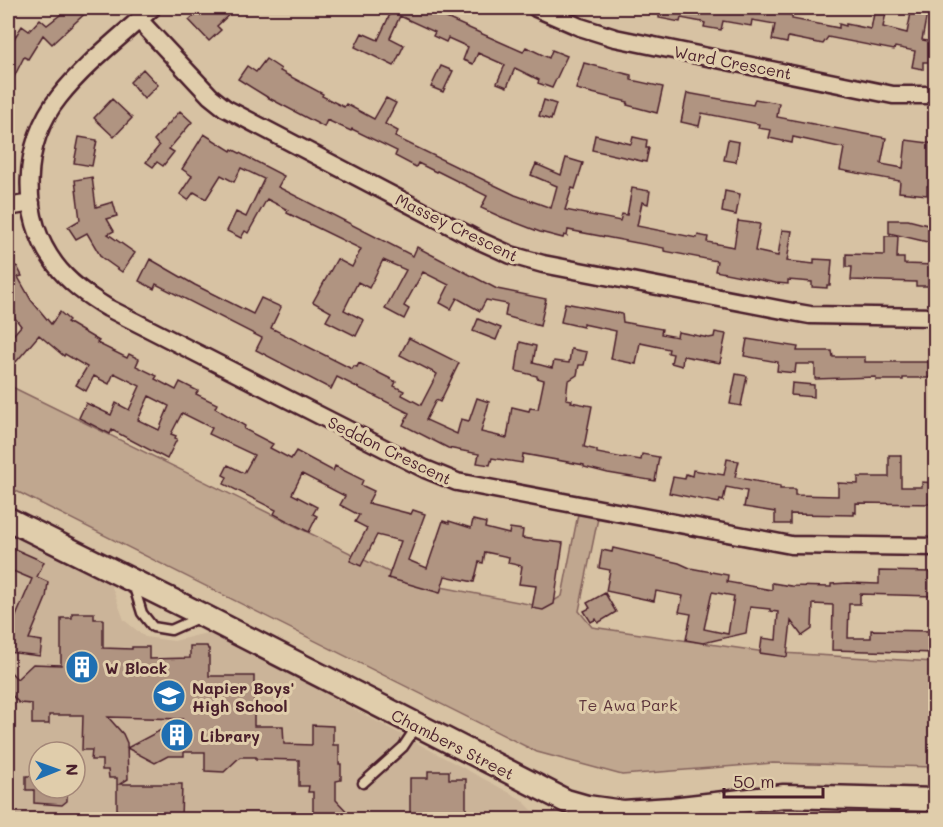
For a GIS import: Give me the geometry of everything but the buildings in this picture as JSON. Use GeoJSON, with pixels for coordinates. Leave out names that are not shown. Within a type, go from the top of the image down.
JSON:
{"type":"FeatureCollection","features":[{"type":"Feature","properties":{"kind":"main road","name":"Chambers Street"},"geometry":{"type":"LineString","coordinates":[[8,519],[204,616],[566,801],[607,811],[623,812],[784,796],[936,800]]}},
{"type":"Feature","properties":{"kind":"street","name":"Seddon Crescent"},"geometry":{"type":"LineString","coordinates":[[152,8],[71,82],[48,113],[32,153],[30,186],[36,229],[54,263],[66,277],[91,297],[108,308],[448,479],[520,495],[791,545],[936,548]]}},
{"type":"Feature","properties":{"kind":"street","name":"Ward Crescent"},"geometry":{"type":"LineString","coordinates":[[536,8],[580,27],[615,38],[893,95],[936,95]]}},
{"type":"Feature","properties":{"kind":"street","name":"Massey Crescent"},"geometry":{"type":"LineString","coordinates":[[139,20],[210,96],[225,108],[511,255],[604,277],[810,315],[936,317]]}},
{"type":"Feature","properties":{"kind":"street"},"geometry":{"type":"LineString","coordinates":[[8,207],[31,203]]}},
{"type":"Feature","properties":{"kind":"lane"},"geometry":{"type":"LineString","coordinates":[[132,580],[142,614],[153,627],[171,630],[204,616]]}},
{"type":"Feature","properties":{"kind":"lane"},"geometry":{"type":"LineString","coordinates":[[363,783],[403,747],[417,726]]}},
{"type":"Feature","properties":{"kind":"shaded area","name":"Napier Boys' High School"},"geometry":{"type":"Polygon","coordinates":[[[8,529],[109,579],[124,620],[145,637],[174,641],[211,632],[521,799],[532,810],[579,819],[8,819],[8,529]]]}},
{"type":"Feature","properties":{"kind":"green space","name":"Te Awa Park"},"geometry":{"type":"Polygon","coordinates":[[[8,385],[405,580],[544,607],[562,596],[578,514],[598,518],[579,611],[592,627],[765,652],[935,662],[935,767],[773,763],[622,775],[537,752],[8,487],[8,385]]]}},
{"type":"Feature","properties":{"kind":"place","name":"W Block"},"geometry":{"type":"Point","coordinates":[82,667]}},
{"type":"Feature","properties":{"kind":"place","name":"Napier Boys' High School"},"geometry":{"type":"Point","coordinates":[169,696]}},
{"type":"Feature","properties":{"kind":"place","name":"Library"},"geometry":{"type":"Point","coordinates":[177,735]}}]}
